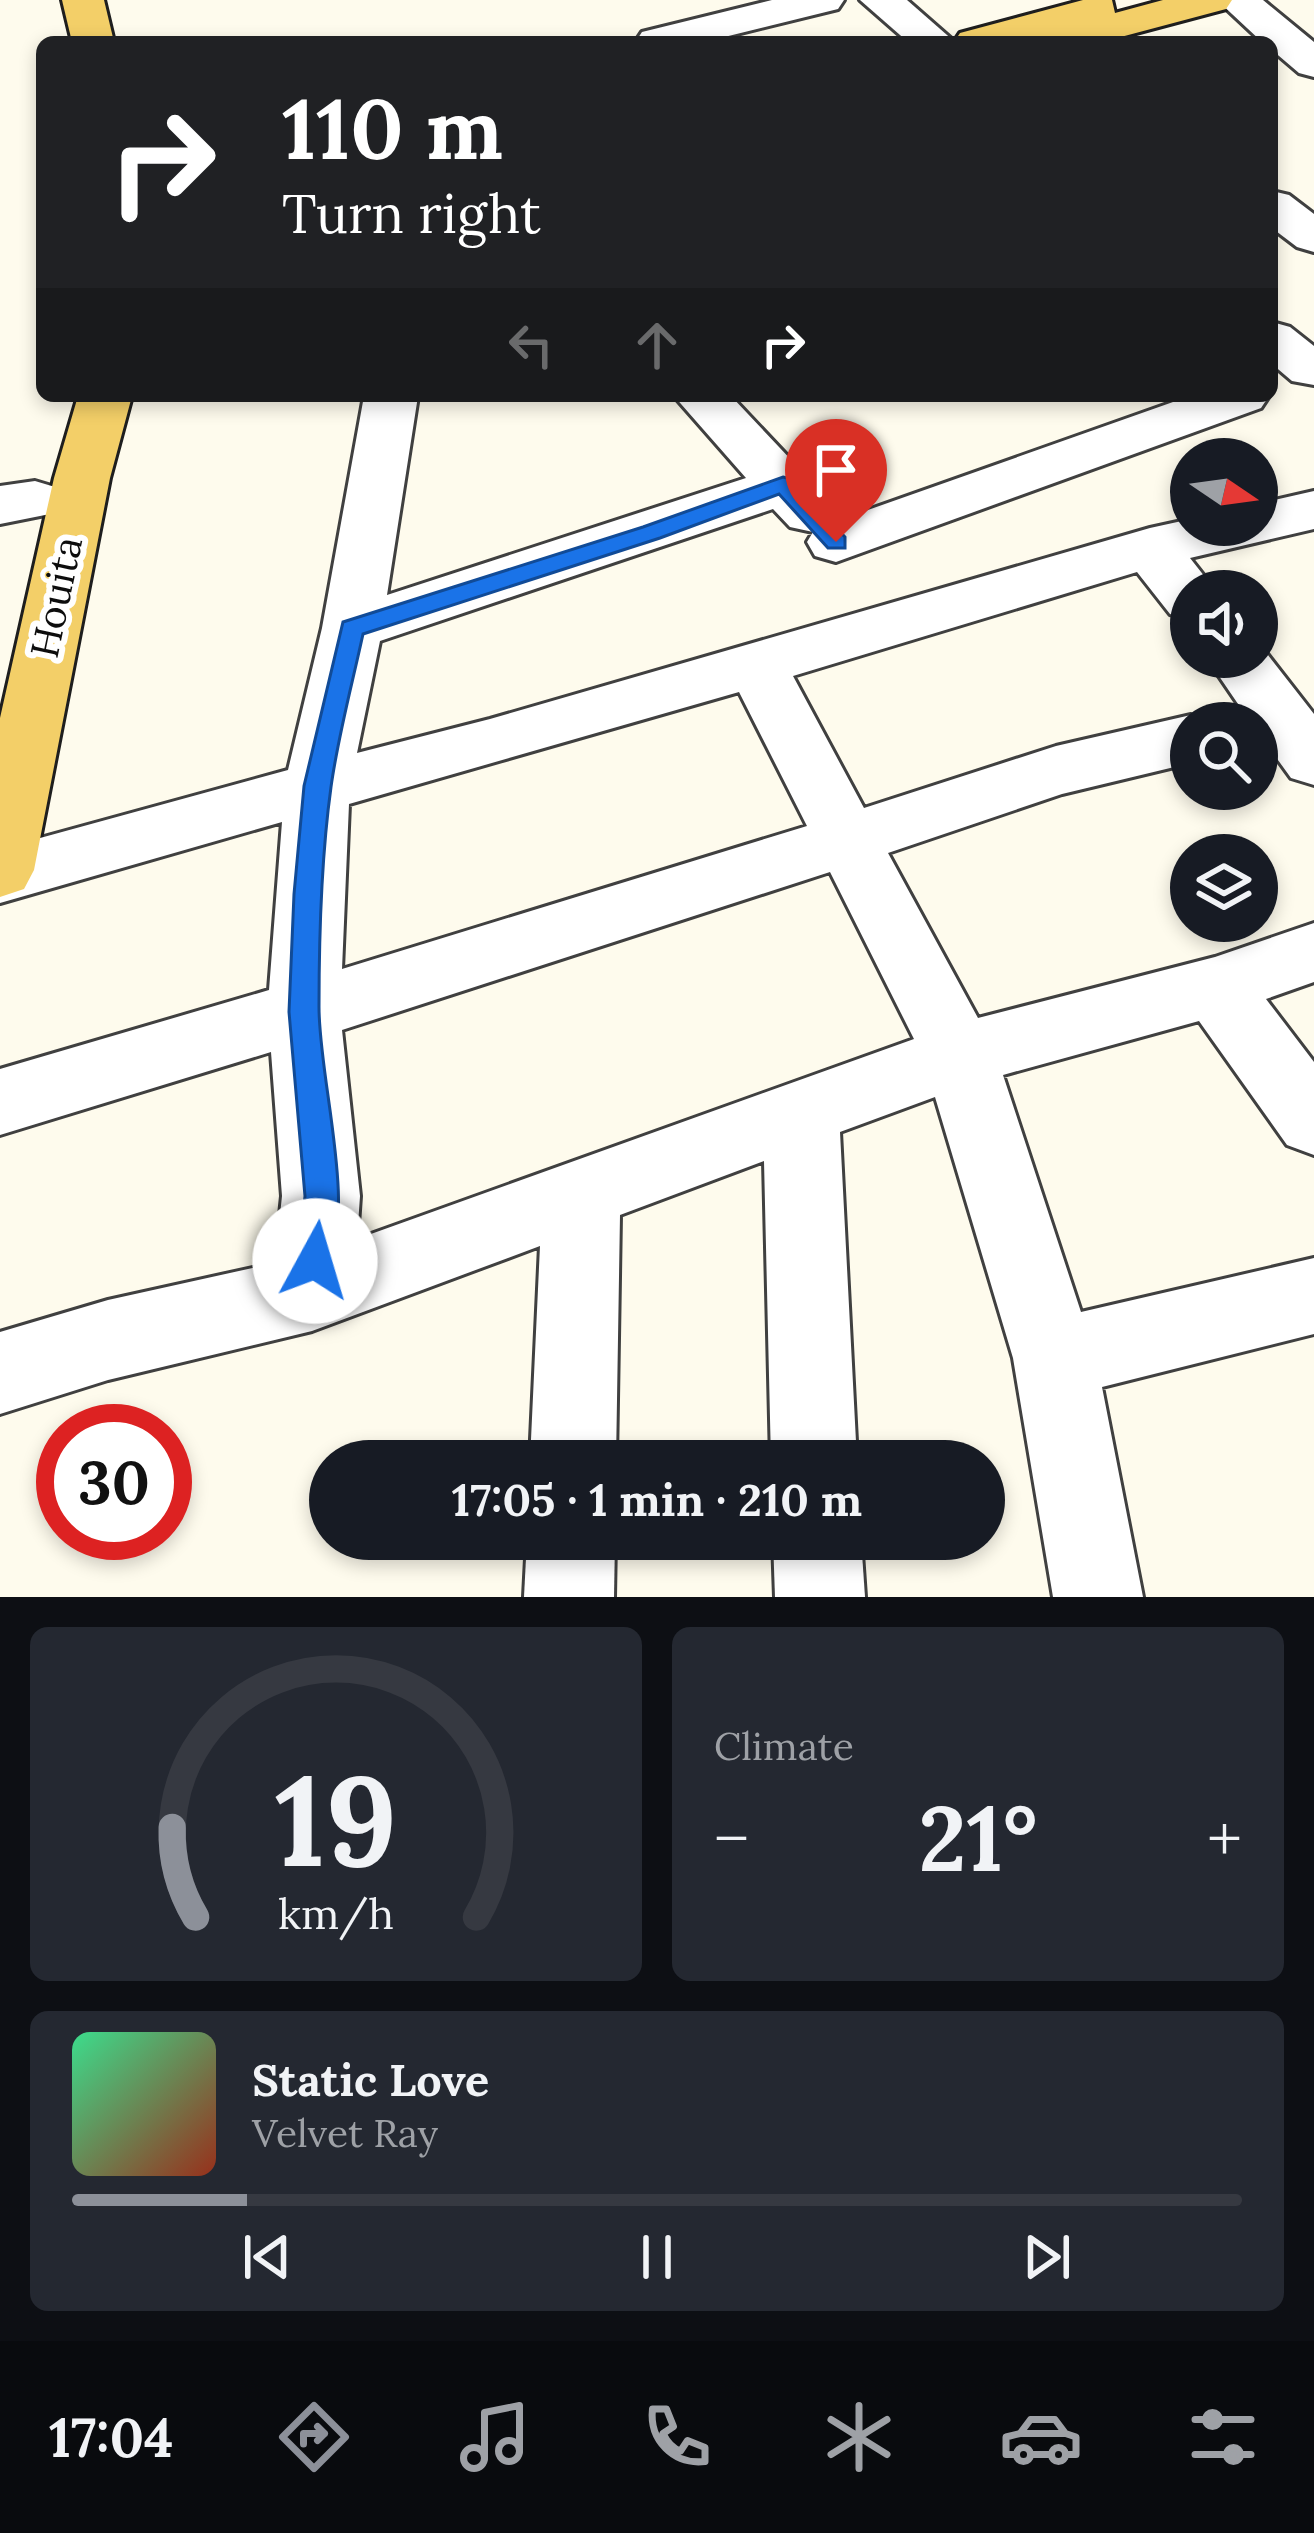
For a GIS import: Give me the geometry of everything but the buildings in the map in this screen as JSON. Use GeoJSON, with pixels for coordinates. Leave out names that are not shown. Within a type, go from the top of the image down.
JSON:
{"type":"FeatureCollection","features":[{"type":"Feature","properties":{"kind":"main road"},"geometry":{"type":"LineString","coordinates":[[45,0],[50,36]]}},
{"type":"Feature","properties":{"kind":"main road"},"geometry":{"type":"LineString","coordinates":[[83,0],[92,36]]}},
{"type":"Feature","properties":{"kind":"main road"},"geometry":{"type":"LineString","coordinates":[[997,36],[1129,0]]}},
{"type":"Feature","properties":{"kind":"main road"},"geometry":{"type":"LineString","coordinates":[[1076,36],[1210,0]]}},
{"type":"Feature","properties":{"kind":"main road","name":"Houita"},"geometry":{"type":"LineString","coordinates":[[0,654],[18,503],[55,402]]}},
{"type":"Feature","properties":{"kind":"main road","name":"Houita"},"geometry":{"type":"LineString","coordinates":[[0,873],[82,478],[103,402]]}},
{"type":"Feature","properties":{"kind":"street"},"geometry":{"type":"LineString","coordinates":[[677,36],[823,0]]}},
{"type":"Feature","properties":{"kind":"street"},"geometry":{"type":"LineString","coordinates":[[881,0],[926,36]]}},
{"type":"Feature","properties":{"kind":"street"},"geometry":{"type":"LineString","coordinates":[[1238,0],[1268,36]]}},
{"type":"Feature","properties":{"kind":"street"},"geometry":{"type":"LineString","coordinates":[[1278,48],[1307,82]]}},
{"type":"Feature","properties":{"kind":"street"},"geometry":{"type":"LineString","coordinates":[[1278,210],[1314,237]]}},
{"type":"Feature","properties":{"kind":"street"},"geometry":{"type":"LineString","coordinates":[[312,1293],[322,1196],[304,1012],[317,786],[352,628],[390,402]]}},
{"type":"Feature","properties":{"kind":"street"},"geometry":{"type":"LineString","coordinates":[[707,402],[906,618]]}},
{"type":"Feature","properties":{"kind":"street"},"geometry":{"type":"LineString","coordinates":[[1102,402],[1135,435]]}},
{"type":"Feature","properties":{"kind":"street"},"geometry":{"type":"LineString","coordinates":[[836,542],[1226,402]]}},
{"type":"Feature","properties":{"kind":"street"},"geometry":{"type":"LineString","coordinates":[[352,628],[651,533],[783,484]]}},
{"type":"Feature","properties":{"kind":"street"},"geometry":{"type":"LineString","coordinates":[[1278,518],[1314,510]]}},
{"type":"Feature","properties":{"kind":"street"},"geometry":{"type":"LineString","coordinates":[[0,873],[758,666],[906,618],[1170,543]]}},
{"type":"Feature","properties":{"kind":"street"},"geometry":{"type":"LineString","coordinates":[[1150,548],[1170,573]]}},
{"type":"Feature","properties":{"kind":"street"},"geometry":{"type":"LineString","coordinates":[[758,666],[959,1055],[1055,1358],[1099,1597]]}},
{"type":"Feature","properties":{"kind":"street"},"geometry":{"type":"LineString","coordinates":[[1254,678],[1292,727]]}},
{"type":"Feature","properties":{"kind":"street"},"geometry":{"type":"LineString","coordinates":[[0,1102],[573,930],[1056,771],[1170,744]]}},
{"type":"Feature","properties":{"kind":"street"},"geometry":{"type":"LineString","coordinates":[[0,1372],[108,1340],[312,1293],[959,1055],[1214,987],[1314,952]]}},
{"type":"Feature","properties":{"kind":"street"},"geometry":{"type":"LineString","coordinates":[[1214,987],[1314,1120]]}},
{"type":"Feature","properties":{"kind":"street"},"geometry":{"type":"LineString","coordinates":[[801,1113],[813,1440]]}},
{"type":"Feature","properties":{"kind":"street"},"geometry":{"type":"LineString","coordinates":[[574,1440],[581,1196]]}},
{"type":"Feature","properties":{"kind":"street"},"geometry":{"type":"LineString","coordinates":[[1055,1358],[1314,1297]]}},
{"type":"Feature","properties":{"kind":"street"},"geometry":{"type":"LineString","coordinates":[[569,1597],[570,1560]]}},
{"type":"Feature","properties":{"kind":"street"},"geometry":{"type":"LineString","coordinates":[[819,1560],[820,1597]]}},
{"type":"Feature","properties":{"kind":"route"},"geometry":{"type":"LineString","coordinates":[[315,1261],[322,1196],[304,1012],[308,894],[317,786],[352,628],[651,533],[783,484],[836,542]]}}]}
